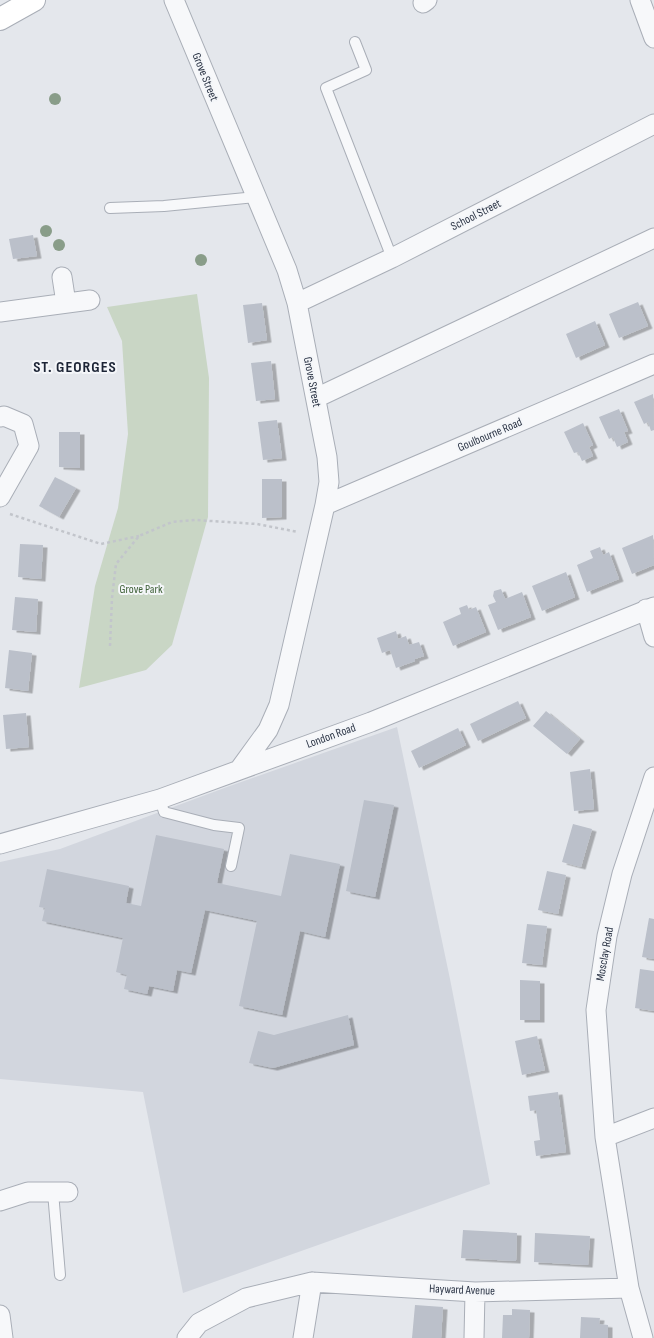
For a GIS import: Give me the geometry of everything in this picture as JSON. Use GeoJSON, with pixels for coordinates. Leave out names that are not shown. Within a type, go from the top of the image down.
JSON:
{"type":"FeatureCollection","features":[{"type":"Feature","properties":{"kind":"street"},"geometry":{"type":"LineString","coordinates":[[0,19],[34,0]]}},
{"type":"Feature","properties":{"kind":"street","name":"Grove Street"},"geometry":{"type":"LineString","coordinates":[[174,0],[287,270],[296,303],[327,457],[329,482],[325,505],[278,705],[268,730],[239,770]]}},
{"type":"Feature","properties":{"kind":"street"},"geometry":{"type":"LineString","coordinates":[[640,0],[654,38]]}},
{"type":"Feature","properties":{"kind":"street","name":"School Street"},"geometry":{"type":"LineString","coordinates":[[296,303],[392,258],[654,124]]}},
{"type":"Feature","properties":{"kind":"street"},"geometry":{"type":"LineString","coordinates":[[316,398],[654,238]]}},
{"type":"Feature","properties":{"kind":"street"},"geometry":{"type":"LineString","coordinates":[[62,277],[66,303]]}},
{"type":"Feature","properties":{"kind":"street"},"geometry":{"type":"LineString","coordinates":[[0,312],[90,300]]}},
{"type":"Feature","properties":{"kind":"street","name":"Goulbourne Road"},"geometry":{"type":"LineString","coordinates":[[325,505],[654,364]]}},
{"type":"Feature","properties":{"kind":"street"},"geometry":{"type":"LineString","coordinates":[[0,417],[4,416],[23,424],[29,446],[4,505]]}},
{"type":"Feature","properties":{"kind":"street"},"geometry":{"type":"LineString","coordinates":[[650,608],[654,637]]}},
{"type":"Feature","properties":{"kind":"street","name":"London Road"},"geometry":{"type":"LineString","coordinates":[[0,844],[160,799],[371,722],[650,608]]}},
{"type":"Feature","properties":{"kind":"street","name":"Mosclay Road"},"geometry":{"type":"LineString","coordinates":[[629,1288],[605,1137],[596,1010],[607,936],[622,874],[654,777]]}},
{"type":"Feature","properties":{"kind":"street"},"geometry":{"type":"LineString","coordinates":[[605,1137],[654,1118]]}},
{"type":"Feature","properties":{"kind":"street"},"geometry":{"type":"LineString","coordinates":[[0,1201],[28,1192],[60,1192]]}},
{"type":"Feature","properties":{"kind":"street"},"geometry":{"type":"LineString","coordinates":[[303,1338],[312,1282]]}},
{"type":"Feature","properties":{"kind":"street","name":"Hayward Avenue"},"geometry":{"type":"LineString","coordinates":[[187,1338],[198,1323],[246,1298],[312,1282],[475,1292],[629,1288]]}},
{"type":"Feature","properties":{"kind":"street"},"geometry":{"type":"LineString","coordinates":[[629,1288],[643,1338]]}},
{"type":"Feature","properties":{"kind":"street"},"geometry":{"type":"LineString","coordinates":[[474,1338],[475,1292]]}},
{"type":"Feature","properties":{"kind":"street"},"geometry":{"type":"LineString","coordinates":[[0,1315],[3,1338]]}},
{"type":"Feature","properties":{"kind":"lane"},"geometry":{"type":"LineString","coordinates":[[356,42],[366,70],[326,88],[392,258]]}},
{"type":"Feature","properties":{"kind":"lane"},"geometry":{"type":"LineString","coordinates":[[110,208],[164,206],[256,197]]}},
{"type":"Feature","properties":{"kind":"lane"},"geometry":{"type":"LineString","coordinates":[[160,799],[164,812],[214,825],[239,828],[231,866]]}},
{"type":"Feature","properties":{"kind":"lane"},"geometry":{"type":"LineString","coordinates":[[60,1192],[60,1275]]}},
{"type":"Feature","properties":{"kind":"path"},"geometry":{"type":"LineString","coordinates":[[4,505],[101,544],[140,536],[172,522],[196,520],[257,524],[317,536]]}},
{"type":"Feature","properties":{"kind":"path"},"geometry":{"type":"LineString","coordinates":[[110,646],[112,598],[116,564],[140,536]]}},
{"type":"Feature","properties":{"kind":"shaded area"},"geometry":{"type":"Polygon","coordinates":[[[397,727],[450,979],[490,1184],[183,1293],[143,1092],[0,1079],[0,862],[60,849],[227,787],[397,727]]]}},
{"type":"Feature","properties":{"kind":"green space","name":"Grove Park"},"geometry":{"type":"Polygon","coordinates":[[[197,294],[209,378],[208,517],[172,645],[146,670],[79,688],[95,586],[118,508],[128,434],[122,341],[107,307],[197,294]]]}},
{"type":"Feature","properties":{"kind":"building"},"geometry":{"type":"Polygon","coordinates":[[[33,235],[37,256],[13,259],[9,239],[33,235]]]}},
{"type":"Feature","properties":{"kind":"building"},"geometry":{"type":"Polygon","coordinates":[[[638,302],[648,326],[619,338],[609,314],[638,302]]]}},
{"type":"Feature","properties":{"kind":"building"},"geometry":{"type":"Polygon","coordinates":[[[262,303],[267,340],[248,343],[243,305],[262,303]]]}},
{"type":"Feature","properties":{"kind":"building"},"geometry":{"type":"Polygon","coordinates":[[[595,321],[605,345],[576,358],[566,334],[595,321]]]}},
{"type":"Feature","properties":{"kind":"building"},"geometry":{"type":"Polygon","coordinates":[[[271,361],[275,399],[256,401],[251,363],[271,361]]]}},
{"type":"Feature","properties":{"kind":"building"},"geometry":{"type":"Polygon","coordinates":[[[653,394],[654,430],[651,431],[648,422],[644,424],[634,402],[653,394]]]}},
{"type":"Feature","properties":{"kind":"building"},"geometry":{"type":"Polygon","coordinates":[[[619,409],[628,431],[624,432],[628,442],[617,447],[613,437],[609,439],[599,417],[619,409]]]}},
{"type":"Feature","properties":{"kind":"building"},"geometry":{"type":"Polygon","coordinates":[[[277,420],[282,458],[263,460],[258,422],[277,420]]]}},
{"type":"Feature","properties":{"kind":"building"},"geometry":{"type":"Polygon","coordinates":[[[583,423],[593,445],[589,447],[593,456],[582,461],[578,452],[574,453],[564,432],[583,423]]]}},
{"type":"Feature","properties":{"kind":"building"},"geometry":{"type":"Polygon","coordinates":[[[59,432],[80,432],[80,468],[59,467],[59,432]]]}},
{"type":"Feature","properties":{"kind":"building"},"geometry":{"type":"Polygon","coordinates":[[[55,477],[76,488],[59,517],[39,506],[55,477]]]}},
{"type":"Feature","properties":{"kind":"building"},"geometry":{"type":"Polygon","coordinates":[[[262,479],[282,479],[282,517],[262,518],[262,479]]]}},
{"type":"Feature","properties":{"kind":"building"},"geometry":{"type":"Polygon","coordinates":[[[653,535],[654,565],[632,574],[622,548],[653,535]]]}},
{"type":"Feature","properties":{"kind":"building"},"geometry":{"type":"Polygon","coordinates":[[[20,544],[43,545],[41,579],[18,577],[20,544]]]}},
{"type":"Feature","properties":{"kind":"building"},"geometry":{"type":"Polygon","coordinates":[[[600,547],[603,555],[609,552],[619,579],[587,592],[577,565],[593,558],[590,551],[600,547]]]}},
{"type":"Feature","properties":{"kind":"building"},"geometry":{"type":"Polygon","coordinates":[[[566,572],[575,597],[542,611],[532,586],[566,572]]]}},
{"type":"Feature","properties":{"kind":"building"},"geometry":{"type":"Polygon","coordinates":[[[501,589],[505,599],[522,592],[531,617],[498,630],[488,605],[496,602],[493,596],[494,591],[501,589]]]}},
{"type":"Feature","properties":{"kind":"building"},"geometry":{"type":"Polygon","coordinates":[[[15,597],[38,599],[36,632],[12,630],[15,597]]]}},
{"type":"Feature","properties":{"kind":"building"},"geometry":{"type":"Polygon","coordinates":[[[467,605],[469,610],[476,607],[486,632],[453,646],[443,622],[461,614],[459,608],[467,605]]]}},
{"type":"Feature","properties":{"kind":"building"},"geometry":{"type":"Polygon","coordinates":[[[396,631],[398,639],[406,636],[409,645],[419,642],[424,656],[396,668],[390,650],[382,653],[377,638],[396,631]]]}},
{"type":"Feature","properties":{"kind":"building"},"geometry":{"type":"Polygon","coordinates":[[[9,650],[32,653],[28,691],[5,688],[9,650]]]}},
{"type":"Feature","properties":{"kind":"building"},"geometry":{"type":"Polygon","coordinates":[[[518,701],[526,718],[478,741],[470,724],[518,701]]]}},
{"type":"Feature","properties":{"kind":"building"},"geometry":{"type":"Polygon","coordinates":[[[546,711],[580,739],[567,754],[533,726],[546,711]]]}},
{"type":"Feature","properties":{"kind":"building"},"geometry":{"type":"Polygon","coordinates":[[[26,713],[29,747],[6,749],[3,715],[26,713]]]}},
{"type":"Feature","properties":{"kind":"building"},"geometry":{"type":"Polygon","coordinates":[[[458,728],[466,745],[419,768],[411,751],[458,728]]]}},
{"type":"Feature","properties":{"kind":"building"},"geometry":{"type":"Polygon","coordinates":[[[590,769],[594,809],[574,811],[570,772],[590,769]]]}},
{"type":"Feature","properties":{"kind":"building"},"geometry":{"type":"Polygon","coordinates":[[[364,800],[394,805],[375,897],[346,891],[364,800]]]}},
{"type":"Feature","properties":{"kind":"building"},"geometry":{"type":"Polygon","coordinates":[[[573,824],[592,829],[581,867],[562,862],[573,824]]]}},
{"type":"Feature","properties":{"kind":"building"},"geometry":{"type":"Polygon","coordinates":[[[156,835],[224,849],[217,883],[281,896],[290,854],[340,864],[325,937],[300,931],[282,1015],[239,1006],[257,921],[205,910],[191,973],[177,970],[173,991],[149,986],[147,994],[124,989],[127,975],[116,972],[123,938],[42,921],[45,908],[39,907],[47,869],[129,886],[126,903],[141,906],[156,835]]]}},
{"type":"Feature","properties":{"kind":"building"},"geometry":{"type":"Polygon","coordinates":[[[547,871],[566,875],[558,914],[538,910],[547,871]]]}},
{"type":"Feature","properties":{"kind":"building"},"geometry":{"type":"Polygon","coordinates":[[[649,918],[654,919],[654,959],[642,957],[649,918]]]}},
{"type":"Feature","properties":{"kind":"building"},"geometry":{"type":"Polygon","coordinates":[[[527,924],[547,926],[542,965],[522,963],[527,924]]]}},
{"type":"Feature","properties":{"kind":"building"},"geometry":{"type":"Polygon","coordinates":[[[640,969],[654,971],[654,1011],[635,1008],[640,969]]]}},
{"type":"Feature","properties":{"kind":"building"},"geometry":{"type":"Polygon","coordinates":[[[520,980],[540,981],[540,1020],[520,1020],[520,980]]]}},
{"type":"Feature","properties":{"kind":"building"},"geometry":{"type":"Polygon","coordinates":[[[348,1015],[354,1045],[273,1068],[249,1063],[258,1031],[274,1035],[348,1015]]]}},
{"type":"Feature","properties":{"kind":"building"},"geometry":{"type":"Polygon","coordinates":[[[537,1036],[545,1070],[522,1075],[515,1041],[537,1036]]]}},
{"type":"Feature","properties":{"kind":"building"},"geometry":{"type":"Polygon","coordinates":[[[558,1092],[566,1152],[536,1156],[534,1141],[540,1140],[536,1110],[530,1111],[528,1096],[558,1092]]]}},
{"type":"Feature","properties":{"kind":"building"},"geometry":{"type":"Polygon","coordinates":[[[463,1230],[517,1233],[516,1261],[461,1258],[463,1230]]]}},
{"type":"Feature","properties":{"kind":"building"},"geometry":{"type":"Polygon","coordinates":[[[535,1233],[590,1236],[588,1265],[534,1262],[535,1233]]]}},
{"type":"Feature","properties":{"kind":"building"},"geometry":{"type":"Polygon","coordinates":[[[415,1305],[443,1307],[441,1338],[412,1338],[415,1305]]]}},
{"type":"Feature","properties":{"kind":"building"},"geometry":{"type":"Polygon","coordinates":[[[512,1309],[530,1310],[529,1338],[502,1338],[503,1315],[512,1315],[512,1309]]]}},
{"type":"Feature","properties":{"kind":"building"},"geometry":{"type":"Polygon","coordinates":[[[581,1317],[600,1318],[599,1324],[608,1325],[608,1338],[580,1338],[581,1317]]]}},
{"type":"Feature","properties":{"kind":"district","name":"ST. GEORGES"},"geometry":{"type":"Point","coordinates":[75,367]}}]}
